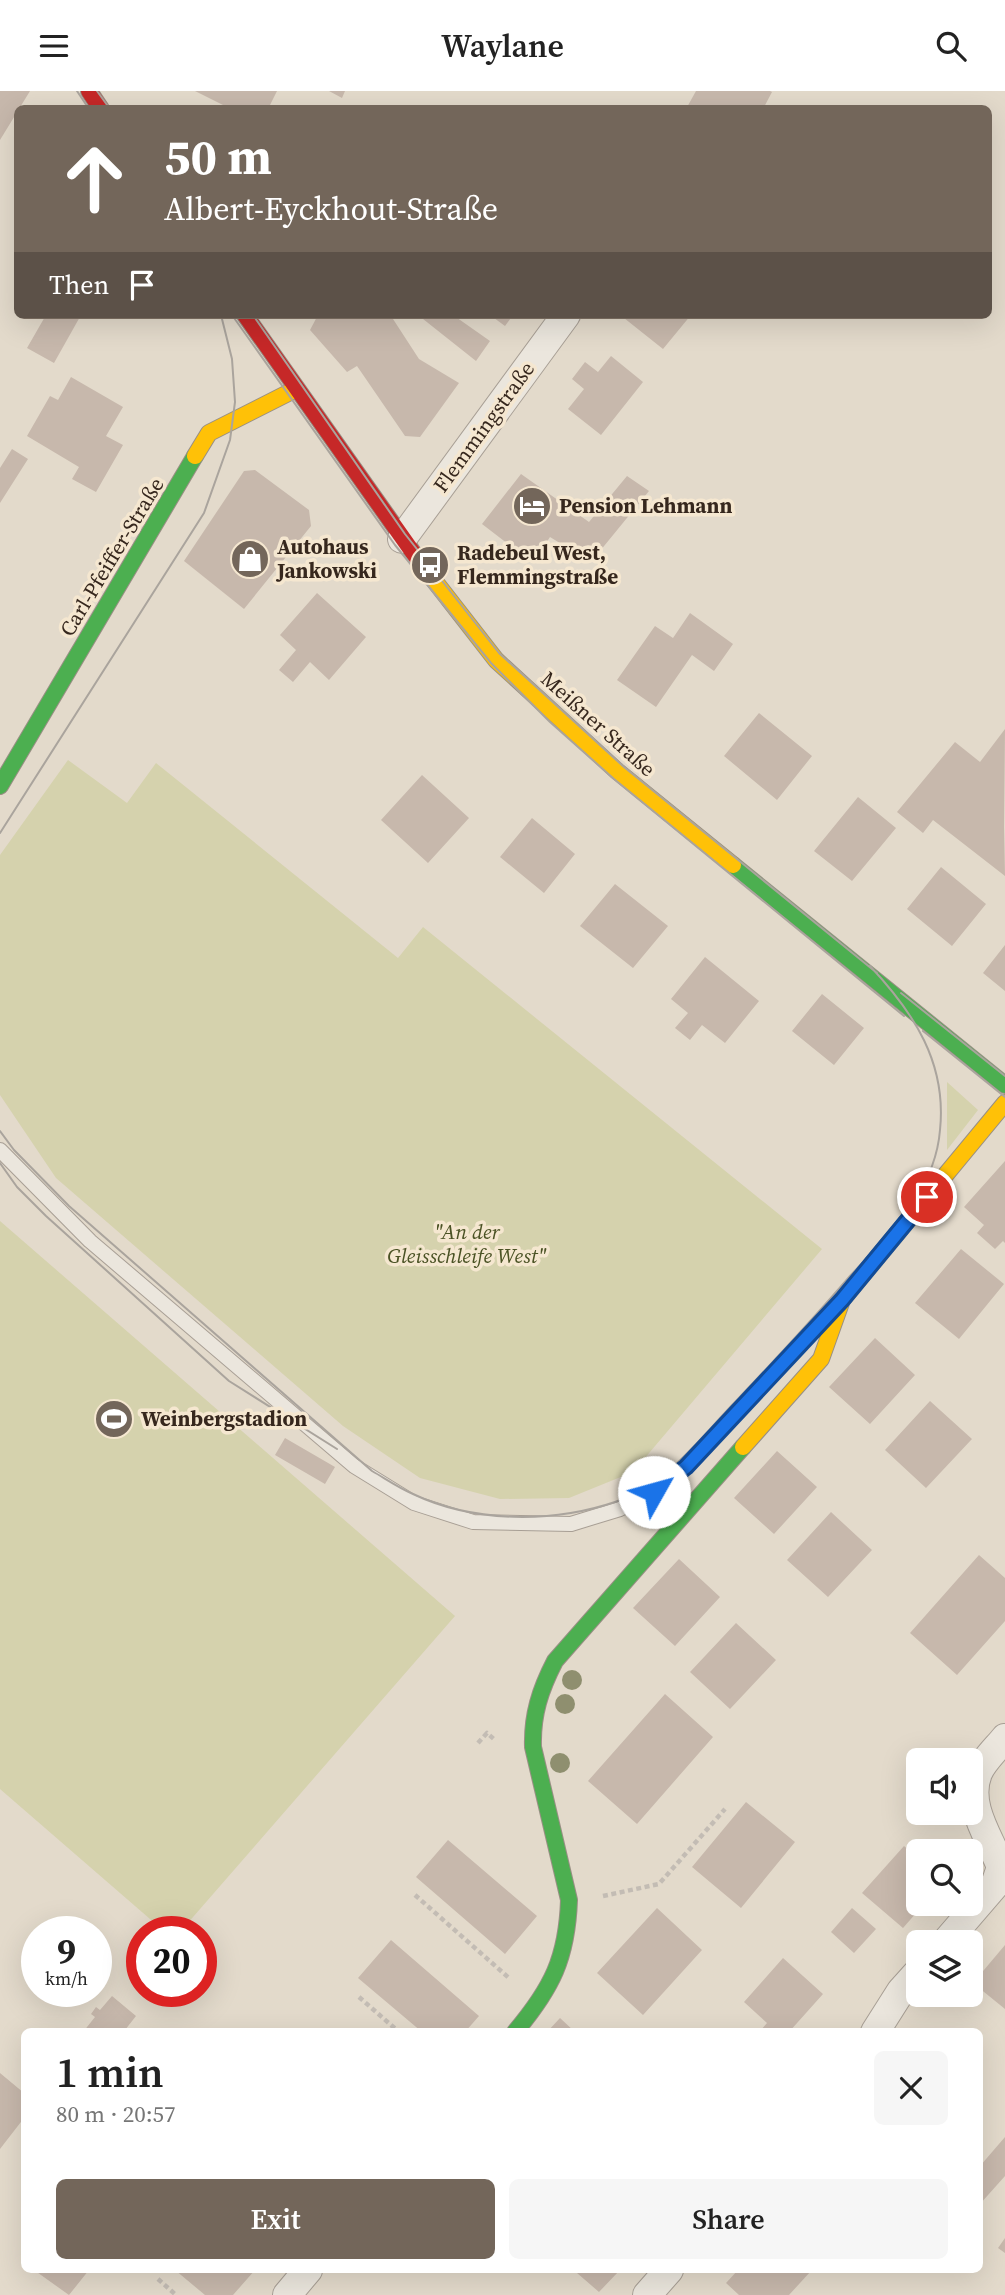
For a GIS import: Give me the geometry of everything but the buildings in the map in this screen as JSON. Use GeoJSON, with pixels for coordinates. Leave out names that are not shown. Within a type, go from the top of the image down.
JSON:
{"type":"FeatureCollection","features":[{"type":"Feature","properties":{"kind":"street","name":"Meißner Straße"},"geometry":{"type":"LineString","coordinates":[[248,319],[402,539],[496,660],[556,718],[617,771],[1005,1085]]}},
{"type":"Feature","properties":{"kind":"street","name":"Flemmingstraße"},"geometry":{"type":"LineString","coordinates":[[402,539],[563,319]]}},
{"type":"Feature","properties":{"kind":"street","name":"Carl-Pfeiffer-Straße"},"geometry":{"type":"LineString","coordinates":[[0,786],[209,433],[296,389]]}},
{"type":"Feature","properties":{"kind":"street"},"geometry":{"type":"LineString","coordinates":[[518,2028],[557,1977],[566,1949],[569,1900],[533,1747],[532,1723],[537,1695],[555,1661],[821,1359],[842,1300],[1005,1103]]}},
{"type":"Feature","properties":{"kind":"street"},"geometry":{"type":"LineString","coordinates":[[956,1930],[995,1885],[1001,1867],[975,1808],[974,1792],[978,1772],[1005,1738]]}},
{"type":"Feature","properties":{"kind":"street"},"geometry":{"type":"LineString","coordinates":[[877,2028],[906,1985]]}},
{"type":"Feature","properties":{"kind":"street"},"geometry":{"type":"LineString","coordinates":[[287,2295],[305,2273]]}},
{"type":"Feature","properties":{"kind":"street"},"geometry":{"type":"LineString","coordinates":[[647,2295],[666,2273]]}},
{"type":"Feature","properties":{"kind":"lane"},"geometry":{"type":"LineString","coordinates":[[0,1150],[90,1241],[354,1467],[414,1503],[473,1522],[571,1524],[620,1509],[654,1492],[686,1467],[842,1300]]}},
{"type":"Feature","properties":{"kind":"path"},"geometry":{"type":"LineString","coordinates":[[478,1743],[487,1733],[495,1741]]}},
{"type":"Feature","properties":{"kind":"path"},"geometry":{"type":"LineString","coordinates":[[591,1898],[659,1884],[725,1809]]}},
{"type":"Feature","properties":{"kind":"path"},"geometry":{"type":"LineString","coordinates":[[415,1895],[538,2005]]}},
{"type":"Feature","properties":{"kind":"path"},"geometry":{"type":"LineString","coordinates":[[359,1997],[394,2028]]}},
{"type":"Feature","properties":{"kind":"path"},"geometry":{"type":"LineString","coordinates":[[158,2279],[176,2295]]}},
{"type":"Feature","properties":{"kind":"green space","name":"\"An der Gleisschleife West\""},"geometry":{"type":"Polygon","coordinates":[[[68,760],[127,803],[156,763],[398,958],[423,927],[822,1249],[633,1472],[569,1498],[500,1499],[420,1478],[343,1426],[56,1178],[0,1095],[0,855],[68,760]]]}},
{"type":"Feature","properties":{"kind":"green space"},"geometry":{"type":"Polygon","coordinates":[[[947,1082],[978,1110],[947,1150],[947,1082]]]}},
{"type":"Feature","properties":{"kind":"green space","name":"Weinbergstadion"},"geometry":{"type":"Polygon","coordinates":[[[0,1221],[455,1616],[194,1916],[147,1916],[0,1789],[0,1221]]]}},
{"type":"Feature","properties":{"kind":"tram line"},"geometry":{"type":"LineString","coordinates":[[77,91],[86,105]]}},
{"type":"Feature","properties":{"kind":"tram line"},"geometry":{"type":"LineString","coordinates":[[97,91],[107,105]]}},
{"type":"Feature","properties":{"kind":"tram line"},"geometry":{"type":"LineString","coordinates":[[0,833],[204,513],[230,440],[235,402],[232,359],[222,319]]}},
{"type":"Feature","properties":{"kind":"tram line"},"geometry":{"type":"LineString","coordinates":[[235,319],[395,545],[491,663],[550,722],[614,779],[904,1016]]}},
{"type":"Feature","properties":{"kind":"tram line"},"geometry":{"type":"LineString","coordinates":[[256,319],[405,534],[499,653],[624,767],[877,973]]}},
{"type":"Feature","properties":{"kind":"tram line"},"geometry":{"type":"LineString","coordinates":[[0,1131],[14,1150],[69,1206],[372,1471],[413,1494],[462,1510],[514,1517],[566,1514],[633,1495],[666,1473],[891,1232],[918,1196],[931,1169],[939,1140],[941,1106],[938,1083],[933,1061],[913,1021],[870,966]]}},
{"type":"Feature","properties":{"kind":"tram line"},"geometry":{"type":"LineString","coordinates":[[901,993],[1005,1076]]}},
{"type":"Feature","properties":{"kind":"tram line"},"geometry":{"type":"LineString","coordinates":[[923,1031],[1005,1097]]}},
{"type":"Feature","properties":{"kind":"tram line"},"geometry":{"type":"LineString","coordinates":[[0,1163],[17,1187],[46,1216],[229,1381],[337,1449]]}},
{"type":"Feature","properties":{"kind":"traffic: fast"},"geometry":{"type":"LineString","coordinates":[[0,786],[195,456]]}},
{"type":"Feature","properties":{"kind":"traffic: fast"},"geometry":{"type":"LineString","coordinates":[[733,865],[1005,1085]]}},
{"type":"Feature","properties":{"kind":"traffic: fast"},"geometry":{"type":"LineString","coordinates":[[518,2028],[539,2001],[555,1971],[568,1921],[569,1900],[533,1747],[536,1713],[545,1682],[555,1661],[743,1447]]}},
{"type":"Feature","properties":{"kind":"traffic: slow"},"geometry":{"type":"LineString","coordinates":[[195,456],[209,433],[296,389]]}},
{"type":"Feature","properties":{"kind":"traffic: slow"},"geometry":{"type":"LineString","coordinates":[[419,561],[496,660],[617,771],[733,865]]}},
{"type":"Feature","properties":{"kind":"traffic: slow"},"geometry":{"type":"LineString","coordinates":[[743,1447],[821,1359],[842,1300],[1005,1103]]}},
{"type":"Feature","properties":{"kind":"traffic: jam"},"geometry":{"type":"LineString","coordinates":[[89,91],[98,105]]}},
{"type":"Feature","properties":{"kind":"traffic: jam"},"geometry":{"type":"LineString","coordinates":[[248,319],[419,561]]}},
{"type":"Feature","properties":{"kind":"place","name":"Pension Lehmann"},"geometry":{"type":"Point","coordinates":[532,506]}},
{"type":"Feature","properties":{"kind":"place","name":"Autohaus Jankowski"},"geometry":{"type":"Point","coordinates":[250,559]}},
{"type":"Feature","properties":{"kind":"place","name":"Radebeul West, Flemmingstraße"},"geometry":{"type":"Point","coordinates":[430,565]}},
{"type":"Feature","properties":{"kind":"place","name":"Weinbergstadion"},"geometry":{"type":"Point","coordinates":[114,1419]}},
{"type":"Feature","properties":{"kind":"route"},"geometry":{"type":"LineString","coordinates":[[654,1492],[686,1467],[842,1300],[927,1197]]}}]}
